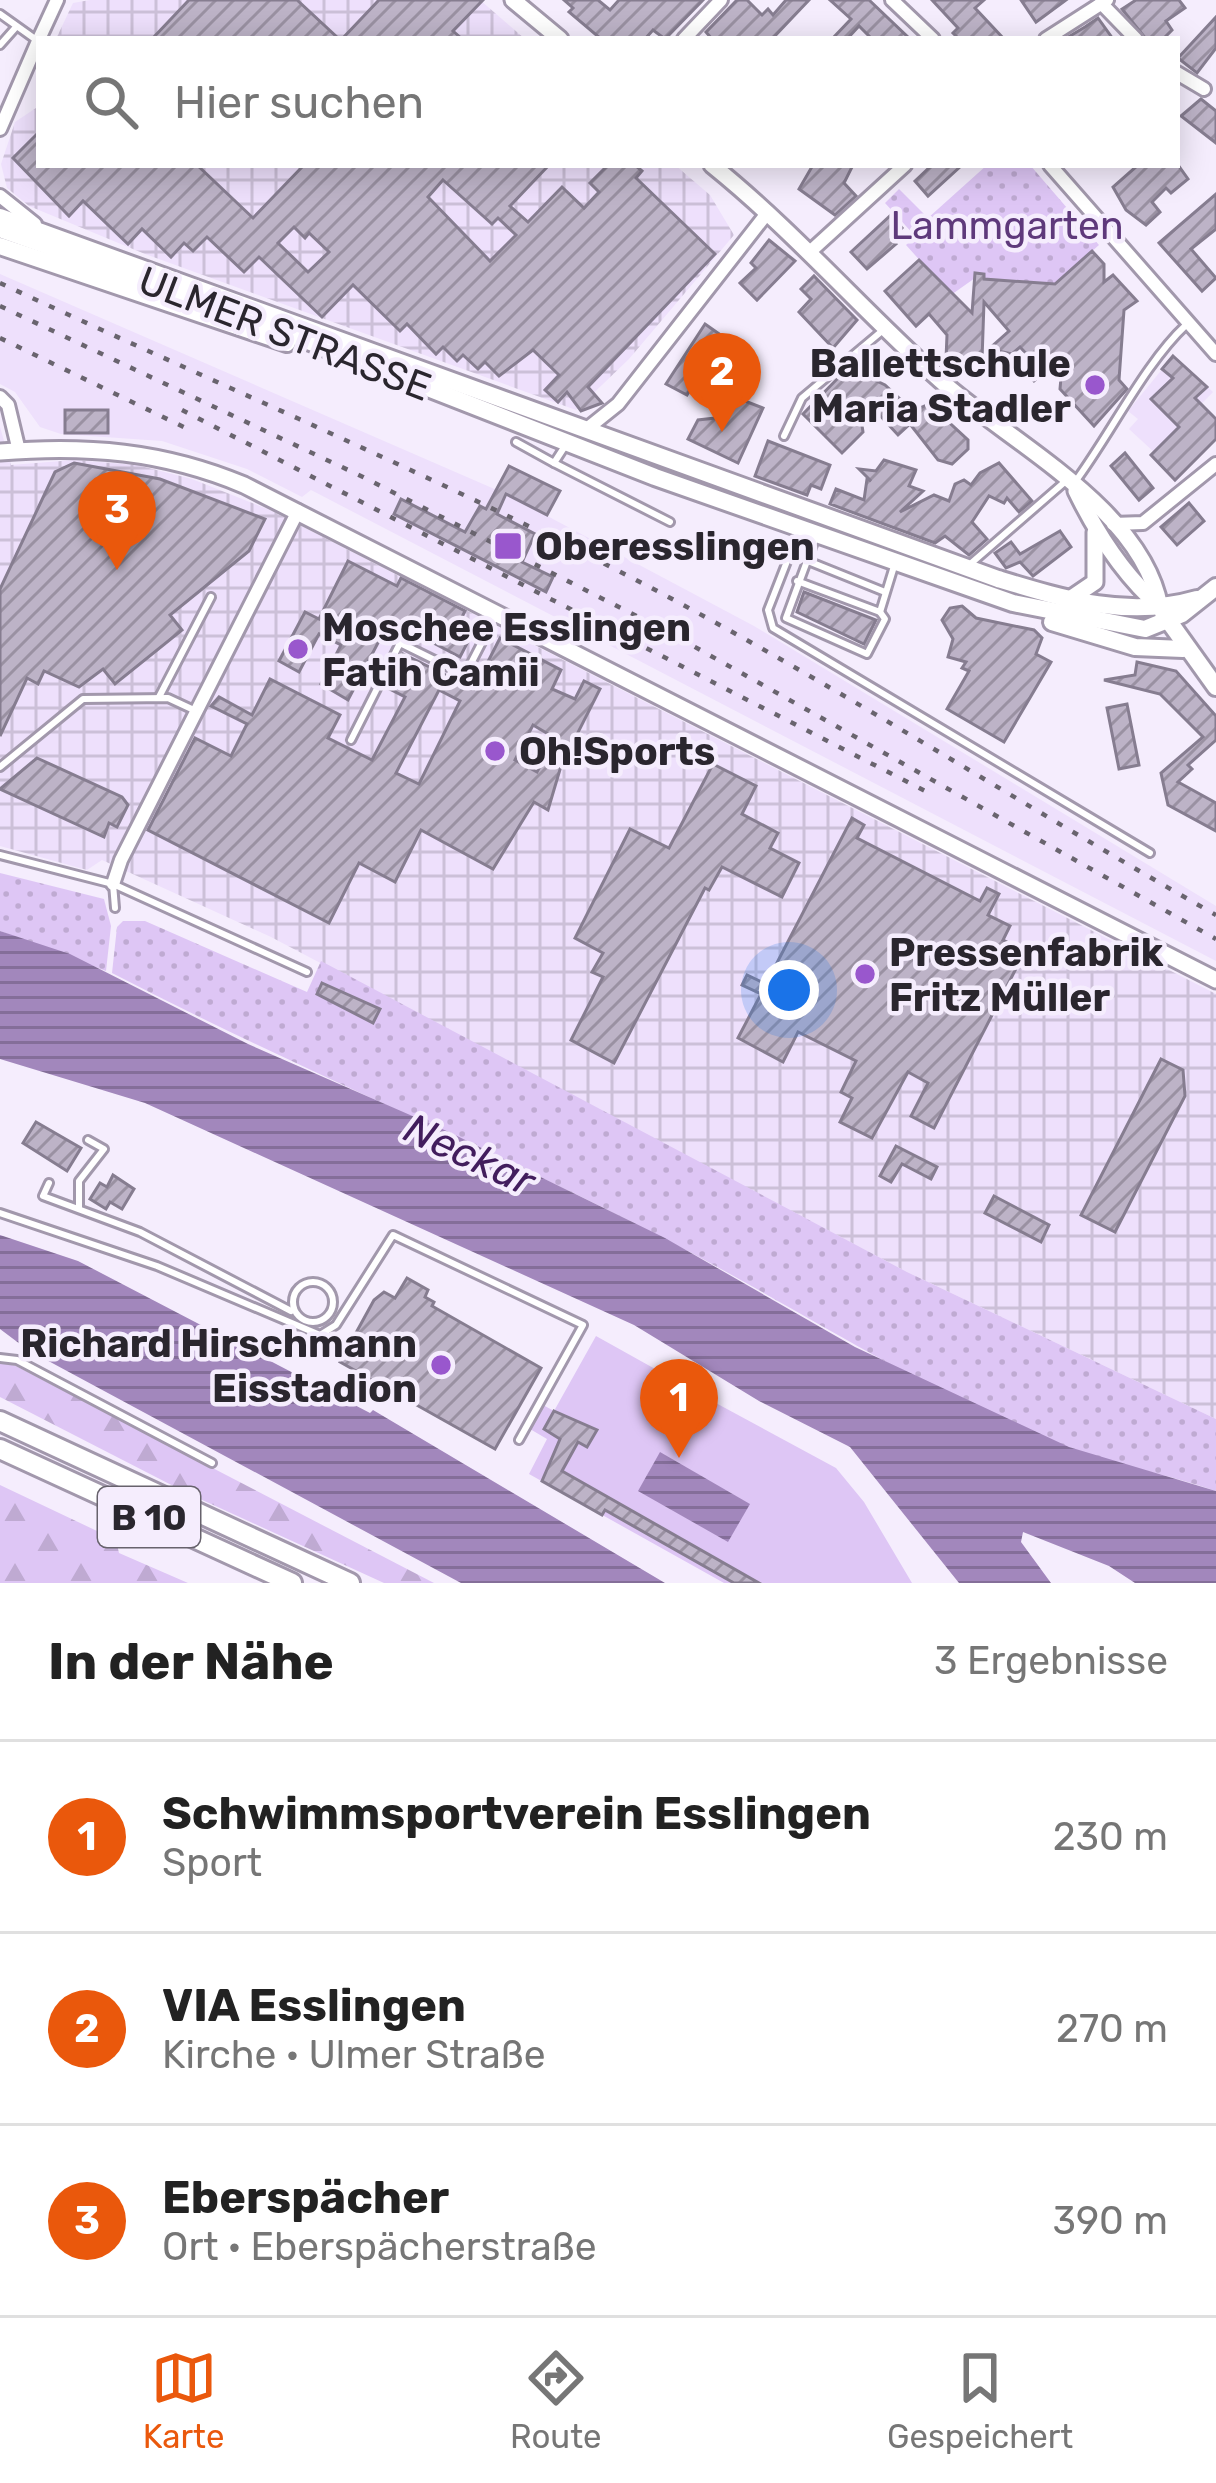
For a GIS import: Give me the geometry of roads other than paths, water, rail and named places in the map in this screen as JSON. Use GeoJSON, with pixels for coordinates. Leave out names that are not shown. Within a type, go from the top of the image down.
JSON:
{"type":"FeatureCollection","features":[{"type":"Feature","properties":{"kind":"highway","name":"B 10"},"geometry":{"type":"LineString","coordinates":[[4,1420],[350,1583]]}},
{"type":"Feature","properties":{"kind":"highway","name":"B 10"},"geometry":{"type":"LineString","coordinates":[[2,1451],[292,1583]]}},
{"type":"Feature","properties":{"kind":"main road","name":"ULMER STRASSE"},"geometry":{"type":"LineString","coordinates":[[0,217],[966,568],[1070,599],[1164,615]]}},
{"type":"Feature","properties":{"kind":"main road","name":"ULMER STRASSE"},"geometry":{"type":"LineString","coordinates":[[0,230],[1013,603],[1134,630],[1164,615]]}},
{"type":"Feature","properties":{"kind":"main road"},"geometry":{"type":"LineString","coordinates":[[0,246],[233,329],[335,353]]}},
{"type":"Feature","properties":{"kind":"main road","name":"ULMER STRASSE"},"geometry":{"type":"LineString","coordinates":[[567,442],[612,436]]}},
{"type":"Feature","properties":{"kind":"main road"},"geometry":{"type":"LineString","coordinates":[[1209,592],[1164,615],[1216,688]]}},
{"type":"Feature","properties":{"kind":"main road"},"geometry":{"type":"LineString","coordinates":[[1013,603],[1099,638],[1184,649]]}},
{"type":"Feature","properties":{"kind":"street"},"geometry":{"type":"LineString","coordinates":[[41,36],[57,0]]}},
{"type":"Feature","properties":{"kind":"street"},"geometry":{"type":"LineString","coordinates":[[513,0],[556,36]]}},
{"type":"Feature","properties":{"kind":"street"},"geometry":{"type":"LineString","coordinates":[[687,36],[721,0]]}},
{"type":"Feature","properties":{"kind":"street"},"geometry":{"type":"LineString","coordinates":[[892,0],[930,36]]}},
{"type":"Feature","properties":{"kind":"street"},"geometry":{"type":"LineString","coordinates":[[1051,36],[1104,2],[1133,36]]}},
{"type":"Feature","properties":{"kind":"street"},"geometry":{"type":"LineString","coordinates":[[0,129],[36,47]]}},
{"type":"Feature","properties":{"kind":"street"},"geometry":{"type":"LineString","coordinates":[[1180,75],[1204,89]]}},
{"type":"Feature","properties":{"kind":"street"},"geometry":{"type":"LineString","coordinates":[[716,168],[812,250],[950,388],[1072,480],[1113,524],[1153,579],[1164,615]]}},
{"type":"Feature","properties":{"kind":"street"},"geometry":{"type":"LineString","coordinates":[[812,250],[902,168]]}},
{"type":"Feature","properties":{"kind":"street"},"geometry":{"type":"LineString","coordinates":[[1053,168],[1216,354]]}},
{"type":"Feature","properties":{"kind":"street","name":"ULMER STRASSE"},"geometry":{"type":"LineString","coordinates":[[0,196],[52,233]]}},
{"type":"Feature","properties":{"kind":"street"},"geometry":{"type":"LineString","coordinates":[[588,428],[617,404],[768,212]]}},
{"type":"Feature","properties":{"kind":"street"},"geometry":{"type":"LineString","coordinates":[[0,397],[8,405],[19,451]]}},
{"type":"Feature","properties":{"kind":"street"},"geometry":{"type":"LineString","coordinates":[[0,452],[151,454],[211,471],[499,610],[1216,980]]}},
{"type":"Feature","properties":{"kind":"street"},"geometry":{"type":"LineString","coordinates":[[1113,524],[1143,524],[1216,464]]}},
{"type":"Feature","properties":{"kind":"street"},"geometry":{"type":"LineString","coordinates":[[1072,480],[1094,529],[1164,615]]}},
{"type":"Feature","properties":{"kind":"street"},"geometry":{"type":"LineString","coordinates":[[113,884],[295,510]]}},
{"type":"Feature","properties":{"kind":"street"},"geometry":{"type":"LineString","coordinates":[[1070,599],[1096,582],[1094,529]]}},
{"type":"Feature","properties":{"kind":"lane"},"geometry":{"type":"LineString","coordinates":[[0,14],[36,38]]}},
{"type":"Feature","properties":{"kind":"lane"},"geometry":{"type":"LineString","coordinates":[[0,45],[16,27]]}},
{"type":"Feature","properties":{"kind":"lane"},"geometry":{"type":"LineString","coordinates":[[966,568],[1072,480],[1151,374],[1165,346],[1188,322]]}},
{"type":"Feature","properties":{"kind":"lane"},"geometry":{"type":"LineString","coordinates":[[784,436],[802,398],[887,326]]}},
{"type":"Feature","properties":{"kind":"lane"},"geometry":{"type":"LineString","coordinates":[[516,442],[575,477],[670,522]]}},
{"type":"Feature","properties":{"kind":"lane"},"geometry":{"type":"LineString","coordinates":[[554,463],[567,442]]}},
{"type":"Feature","properties":{"kind":"lane"},"geometry":{"type":"LineString","coordinates":[[797,581],[880,612],[885,619],[873,650],[863,653],[786,618],[797,581],[808,561],[810,528]]}},
{"type":"Feature","properties":{"kind":"lane"},"geometry":{"type":"LineString","coordinates":[[810,528],[770,605],[773,628],[1150,853]]}},
{"type":"Feature","properties":{"kind":"lane"},"geometry":{"type":"LineString","coordinates":[[808,561],[884,592]]}},
{"type":"Feature","properties":{"kind":"lane"},"geometry":{"type":"LineString","coordinates":[[880,612],[896,561]]}},
{"type":"Feature","properties":{"kind":"lane"},"geometry":{"type":"LineString","coordinates":[[159,697],[211,598]]}},
{"type":"Feature","properties":{"kind":"lane"},"geometry":{"type":"LineString","coordinates":[[351,740],[400,643],[465,675],[499,610]]}},
{"type":"Feature","properties":{"kind":"lane"},"geometry":{"type":"LineString","coordinates":[[0,767],[83,699],[159,697],[196,711]]}},
{"type":"Feature","properties":{"kind":"lane"},"geometry":{"type":"LineString","coordinates":[[0,855],[113,884],[307,972]]}},
{"type":"Feature","properties":{"kind":"lane"},"geometry":{"type":"LineString","coordinates":[[113,884],[115,908]]}},
{"type":"Feature","properties":{"kind":"lane"},"geometry":{"type":"LineString","coordinates":[[79,1207],[79,1181],[104,1149],[88,1140]]}},
{"type":"Feature","properties":{"kind":"lane"},"geometry":{"type":"LineString","coordinates":[[49,1183],[43,1196],[140,1232],[315,1334],[328,1334],[393,1235],[583,1325],[518,1440]]}},
{"type":"Feature","properties":{"kind":"lane"},"geometry":{"type":"LineString","coordinates":[[0,1213],[144,1262],[268,1312],[292,1317],[320,1322],[333,1300],[330,1289],[310,1281],[292,1317]]}},
{"type":"Feature","properties":{"kind":"lane"},"geometry":{"type":"LineString","coordinates":[[0,1358],[17,1360],[212,1462]]}},
{"type":"Feature","properties":{"kind":"water","name":"Neckar"},"geometry":{"type":"Polygon","coordinates":[[[0,931],[70,954],[248,1044],[449,1132],[665,1238],[855,1347],[1069,1447],[1216,1491],[1216,1583],[1135,1583],[1109,1566],[1023,1532],[1021,1542],[1051,1583],[959,1583],[850,1447],[759,1401],[634,1325],[145,1103],[0,1059],[0,931]]]}},
{"type":"Feature","properties":{"kind":"water"},"geometry":{"type":"Polygon","coordinates":[[[0,1235],[78,1261],[370,1413],[373,1410],[665,1583],[461,1583],[28,1350],[0,1329],[0,1235]]]}},
{"type":"Feature","properties":{"kind":"water"},"geometry":{"type":"Polygon","coordinates":[[[660,1452],[750,1504],[728,1542],[638,1491],[660,1452]]]}},
{"type":"Feature","properties":{"kind":"railway"},"geometry":{"type":"LineString","coordinates":[[0,283],[403,467],[642,583],[1216,915]]}},
{"type":"Feature","properties":{"kind":"railway"},"geometry":{"type":"LineString","coordinates":[[0,306],[363,477],[670,633],[1216,939]]}},
{"type":"Feature","properties":{"kind":"railway"},"geometry":{"type":"LineString","coordinates":[[0,338],[194,432]]}},
{"type":"Feature","properties":{"kind":"railway"},"geometry":{"type":"LineString","coordinates":[[182,410],[929,793]]}},
{"type":"Feature","properties":{"kind":"place","name":"Ballettschule Maria Stadler"},"geometry":{"type":"Point","coordinates":[1095,385]}},
{"type":"Feature","properties":{"kind":"place","name":"VIA Esslingen"},"geometry":{"type":"Point","coordinates":[722,432]}},
{"type":"Feature","properties":{"kind":"place","name":"Oberesslingen"},"geometry":{"type":"Point","coordinates":[508,546]}},
{"type":"Feature","properties":{"kind":"place","name":"Eberspächer"},"geometry":{"type":"Point","coordinates":[117,570]}},
{"type":"Feature","properties":{"kind":"place","name":"Moschee Esslingen Fatih Camii"},"geometry":{"type":"Point","coordinates":[298,649]}},
{"type":"Feature","properties":{"kind":"place","name":"Oh!Sports"},"geometry":{"type":"Point","coordinates":[495,751]}},
{"type":"Feature","properties":{"kind":"place","name":"Pressenfabrik Fritz Müller"},"geometry":{"type":"Point","coordinates":[865,974]}},
{"type":"Feature","properties":{"kind":"place","name":"Richard Hirschmann Eisstadion"},"geometry":{"type":"Point","coordinates":[441,1365]}},
{"type":"Feature","properties":{"kind":"place","name":"Schwimmsportverein Esslingen"},"geometry":{"type":"Point","coordinates":[679,1458]}},
{"type":"Feature","properties":{"kind":"park label","name":"Lammgarten"},"geometry":{"type":"Point","coordinates":[1007,225]}}]}
